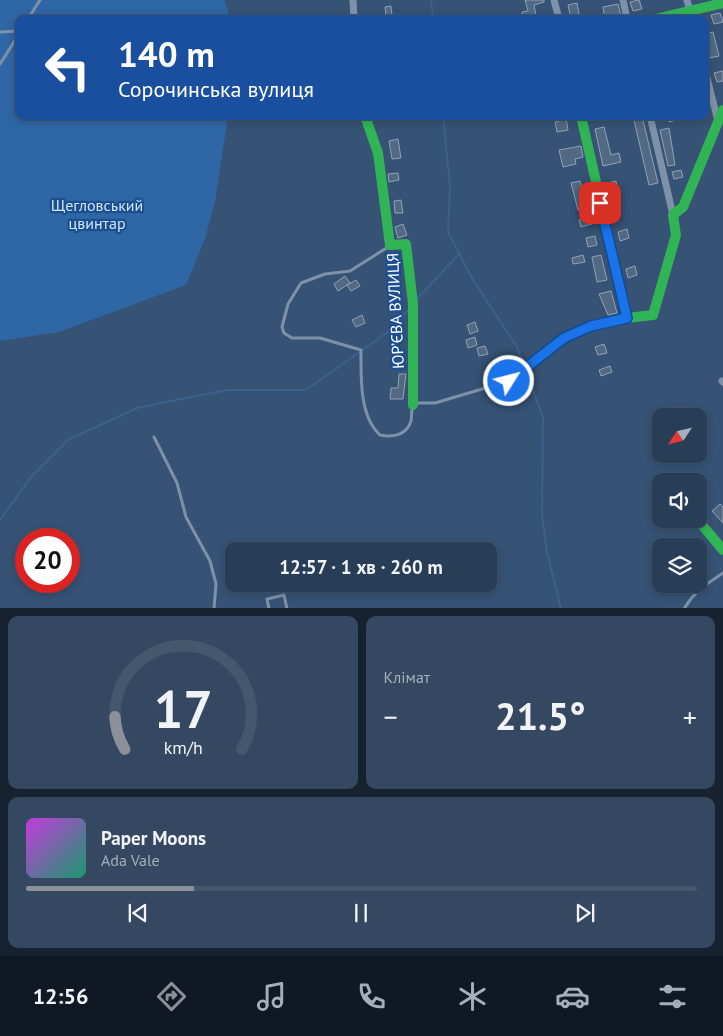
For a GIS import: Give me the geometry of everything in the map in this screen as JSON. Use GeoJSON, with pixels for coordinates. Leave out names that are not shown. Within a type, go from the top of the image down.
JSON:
{"type":"FeatureCollection","features":[{"type":"Feature","properties":{"kind":"street"},"geometry":{"type":"LineString","coordinates":[[353,0],[354,15]]}},
{"type":"Feature","properties":{"kind":"street"},"geometry":{"type":"LineString","coordinates":[[554,0],[558,15]]}},
{"type":"Feature","properties":{"kind":"street"},"geometry":{"type":"LineString","coordinates":[[623,0],[626,15]]}},
{"type":"Feature","properties":{"kind":"street"},"geometry":{"type":"LineString","coordinates":[[687,0],[691,15],[723,3]]}},
{"type":"Feature","properties":{"kind":"street"},"geometry":{"type":"LineString","coordinates":[[709,86],[718,122]]}},
{"type":"Feature","properties":{"kind":"street"},"geometry":{"type":"LineString","coordinates":[[673,215],[683,207],[723,110]]}},
{"type":"Feature","properties":{"kind":"street","name":"ЮР’ЄВА ВУЛИЦЯ"},"geometry":{"type":"LineString","coordinates":[[366,120],[378,153],[390,245],[406,244],[413,304],[413,405]]}},
{"type":"Feature","properties":{"kind":"street"},"geometry":{"type":"LineString","coordinates":[[582,120],[627,318],[653,315],[676,235],[651,120]]}},
{"type":"Feature","properties":{"kind":"street"},"geometry":{"type":"LineString","coordinates":[[705,528],[723,550]]}},
{"type":"Feature","properties":{"kind":"lane"},"geometry":{"type":"LineString","coordinates":[[31,15],[40,0]]}},
{"type":"Feature","properties":{"kind":"lane"},"geometry":{"type":"LineString","coordinates":[[0,32],[15,32]]}},
{"type":"Feature","properties":{"kind":"lane"},"geometry":{"type":"LineString","coordinates":[[0,64],[15,39]]}},
{"type":"Feature","properties":{"kind":"lane"},"geometry":{"type":"LineString","coordinates":[[390,245],[350,272],[325,274],[301,284],[288,304],[283,330],[292,338],[320,338],[361,350],[361,373],[365,404],[371,422],[380,435],[396,436],[408,428],[413,405],[418,403],[434,403],[509,381],[523,372],[564,338],[591,326],[627,318]]}},
{"type":"Feature","properties":{"kind":"lane"},"geometry":{"type":"LineString","coordinates":[[154,437],[177,483],[186,517],[210,561],[216,584],[214,608]]}},
{"type":"Feature","properties":{"kind":"lane"},"geometry":{"type":"LineString","coordinates":[[684,608],[700,588],[723,573]]}},
{"type":"Feature","properties":{"kind":"lane"},"geometry":{"type":"LineString","coordinates":[[269,608],[267,599],[284,595],[287,608]]}},
{"type":"Feature","properties":{"kind":"green space","name":"Щегловський цвинтар"},"geometry":{"type":"Polygon","coordinates":[[[0,0],[224,0],[230,15],[15,15],[15,120],[227,120],[215,202],[205,239],[186,285],[59,332],[0,341],[0,0]]]}},
{"type":"Feature","properties":{"kind":"building"},"geometry":{"type":"Polygon","coordinates":[[[525,0],[544,0],[544,2],[534,5],[536,15],[522,15],[522,12],[528,11],[525,0]]]}},
{"type":"Feature","properties":{"kind":"building"},"geometry":{"type":"Polygon","coordinates":[[[639,0],[642,9],[633,11],[630,2],[639,0]]]}},
{"type":"Feature","properties":{"kind":"building"},"geometry":{"type":"Polygon","coordinates":[[[577,3],[579,15],[570,15],[568,5],[577,3]]]}},
{"type":"Feature","properties":{"kind":"building"},"geometry":{"type":"Polygon","coordinates":[[[618,4],[621,15],[604,15],[603,7],[618,4]]]}},
{"type":"Feature","properties":{"kind":"building"},"geometry":{"type":"Polygon","coordinates":[[[391,6],[392,15],[386,15],[385,7],[391,6]]]}},
{"type":"Feature","properties":{"kind":"building"},"geometry":{"type":"Polygon","coordinates":[[[720,13],[723,22],[714,24],[711,15],[720,13]]]}},
{"type":"Feature","properties":{"kind":"building"},"geometry":{"type":"Polygon","coordinates":[[[713,32],[719,56],[710,58],[709,33],[713,32]]]}},
{"type":"Feature","properties":{"kind":"building"},"geometry":{"type":"Polygon","coordinates":[[[723,71],[723,81],[717,82],[714,73],[723,71]]]}},
{"type":"Feature","properties":{"kind":"building"},"geometry":{"type":"Polygon","coordinates":[[[566,120],[568,130],[557,132],[555,122],[566,120]]]}},
{"type":"Feature","properties":{"kind":"building"},"geometry":{"type":"Polygon","coordinates":[[[634,120],[643,120],[658,183],[649,185],[634,120]]]}},
{"type":"Feature","properties":{"kind":"building"},"geometry":{"type":"Polygon","coordinates":[[[604,127],[611,155],[619,153],[621,162],[603,166],[595,129],[604,127]]]}},
{"type":"Feature","properties":{"kind":"building"},"geometry":{"type":"Polygon","coordinates":[[[669,128],[675,165],[668,166],[660,130],[669,128]]]}},
{"type":"Feature","properties":{"kind":"building"},"geometry":{"type":"Polygon","coordinates":[[[398,139],[401,158],[392,159],[389,141],[398,139]]]}},
{"type":"Feature","properties":{"kind":"building"},"geometry":{"type":"Polygon","coordinates":[[[581,146],[583,157],[575,159],[576,164],[563,167],[559,150],[581,146]]]}},
{"type":"Feature","properties":{"kind":"building"},"geometry":{"type":"Polygon","coordinates":[[[681,170],[683,177],[674,179],[672,172],[681,170]]]}},
{"type":"Feature","properties":{"kind":"building"},"geometry":{"type":"Polygon","coordinates":[[[398,173],[399,180],[389,182],[388,174],[398,173]]]}},
{"type":"Feature","properties":{"kind":"building"},"geometry":{"type":"Polygon","coordinates":[[[580,181],[587,207],[578,210],[571,183],[580,181]]]}},
{"type":"Feature","properties":{"kind":"building"},"geometry":{"type":"Polygon","coordinates":[[[616,181],[618,190],[609,192],[607,183],[616,181]]]}},
{"type":"Feature","properties":{"kind":"building"},"geometry":{"type":"Polygon","coordinates":[[[401,200],[403,213],[395,213],[394,201],[401,200]]]}},
{"type":"Feature","properties":{"kind":"building"},"geometry":{"type":"Polygon","coordinates":[[[591,218],[592,224],[581,227],[579,220],[591,218]]]}},
{"type":"Feature","properties":{"kind":"building"},"geometry":{"type":"Polygon","coordinates":[[[403,224],[407,235],[398,238],[395,227],[403,224]]]}},
{"type":"Feature","properties":{"kind":"building"},"geometry":{"type":"Polygon","coordinates":[[[627,229],[629,238],[620,241],[618,232],[627,229]]]}},
{"type":"Feature","properties":{"kind":"building"},"geometry":{"type":"Polygon","coordinates":[[[595,236],[597,245],[588,247],[586,238],[595,236]]]}},
{"type":"Feature","properties":{"kind":"building"},"geometry":{"type":"Polygon","coordinates":[[[583,255],[585,262],[573,264],[572,258],[583,255]]]}},
{"type":"Feature","properties":{"kind":"building"},"geometry":{"type":"Polygon","coordinates":[[[601,255],[607,280],[597,282],[592,257],[601,255]]]}},
{"type":"Feature","properties":{"kind":"building"},"geometry":{"type":"Polygon","coordinates":[[[635,266],[637,275],[628,278],[626,269],[635,266]]]}},
{"type":"Feature","properties":{"kind":"building"},"geometry":{"type":"Polygon","coordinates":[[[345,276],[350,283],[338,291],[334,284],[345,276]]]}},
{"type":"Feature","properties":{"kind":"building"},"geometry":{"type":"Polygon","coordinates":[[[356,280],[360,286],[351,291],[347,285],[356,280]]]}},
{"type":"Feature","properties":{"kind":"building"},"geometry":{"type":"Polygon","coordinates":[[[611,291],[617,313],[608,315],[599,294],[611,291]]]}},
{"type":"Feature","properties":{"kind":"building"},"geometry":{"type":"Polygon","coordinates":[[[362,315],[365,323],[356,327],[352,320],[362,315]]]}},
{"type":"Feature","properties":{"kind":"building"},"geometry":{"type":"Polygon","coordinates":[[[475,322],[478,331],[470,334],[467,325],[475,322]]]}},
{"type":"Feature","properties":{"kind":"building"},"geometry":{"type":"Polygon","coordinates":[[[475,337],[477,345],[468,348],[466,340],[475,337]]]}},
{"type":"Feature","properties":{"kind":"building"},"geometry":{"type":"Polygon","coordinates":[[[604,344],[607,353],[598,355],[595,347],[604,344]]]}},
{"type":"Feature","properties":{"kind":"building"},"geometry":{"type":"Polygon","coordinates":[[[485,346],[488,354],[479,356],[477,348],[485,346]]]}},
{"type":"Feature","properties":{"kind":"building"},"geometry":{"type":"Polygon","coordinates":[[[610,366],[612,372],[601,376],[599,370],[610,366]]]}},
{"type":"Feature","properties":{"kind":"building"},"geometry":{"type":"Polygon","coordinates":[[[399,374],[406,374],[403,399],[390,399],[391,388],[398,388],[399,374]]]}},
{"type":"Feature","properties":{"kind":"building"},"geometry":{"type":"Polygon","coordinates":[[[506,389],[510,401],[500,404],[497,392],[506,389]]]}},
{"type":"Feature","properties":{"kind":"building"},"geometry":{"type":"Polygon","coordinates":[[[720,504],[723,507],[723,523],[712,511],[720,504]]]}},
{"type":"Feature","properties":{"kind":"waterway"},"geometry":{"type":"LineString","coordinates":[[431,0],[433,15]]}},
{"type":"Feature","properties":{"kind":"waterway"},"geometry":{"type":"LineString","coordinates":[[443,120],[450,185],[448,232],[473,280],[517,347],[543,417],[542,516],[547,552],[561,608]]}},
{"type":"Feature","properties":{"kind":"waterway"},"geometry":{"type":"LineString","coordinates":[[416,300],[459,254]]}},
{"type":"Feature","properties":{"kind":"waterway"},"geometry":{"type":"LineString","coordinates":[[0,520],[31,477],[68,440],[137,408],[228,390],[306,390],[388,332],[410,308]]}},
{"type":"Feature","properties":{"kind":"traffic: fast"},"geometry":{"type":"LineString","coordinates":[[672,15],[723,3]]}},
{"type":"Feature","properties":{"kind":"traffic: fast"},"geometry":{"type":"LineString","coordinates":[[582,120],[627,318],[653,315],[676,235],[673,215],[683,207],[723,110]]}},
{"type":"Feature","properties":{"kind":"traffic: fast"},"geometry":{"type":"LineString","coordinates":[[366,120],[378,153],[390,245],[406,244],[413,304],[413,405]]}},
{"type":"Feature","properties":{"kind":"traffic: fast"},"geometry":{"type":"LineString","coordinates":[[705,528],[723,550]]}},
{"type":"Feature","properties":{"kind":"route"},"geometry":{"type":"LineString","coordinates":[[509,381],[523,372],[564,338],[591,326],[627,318],[600,203]]}}]}
